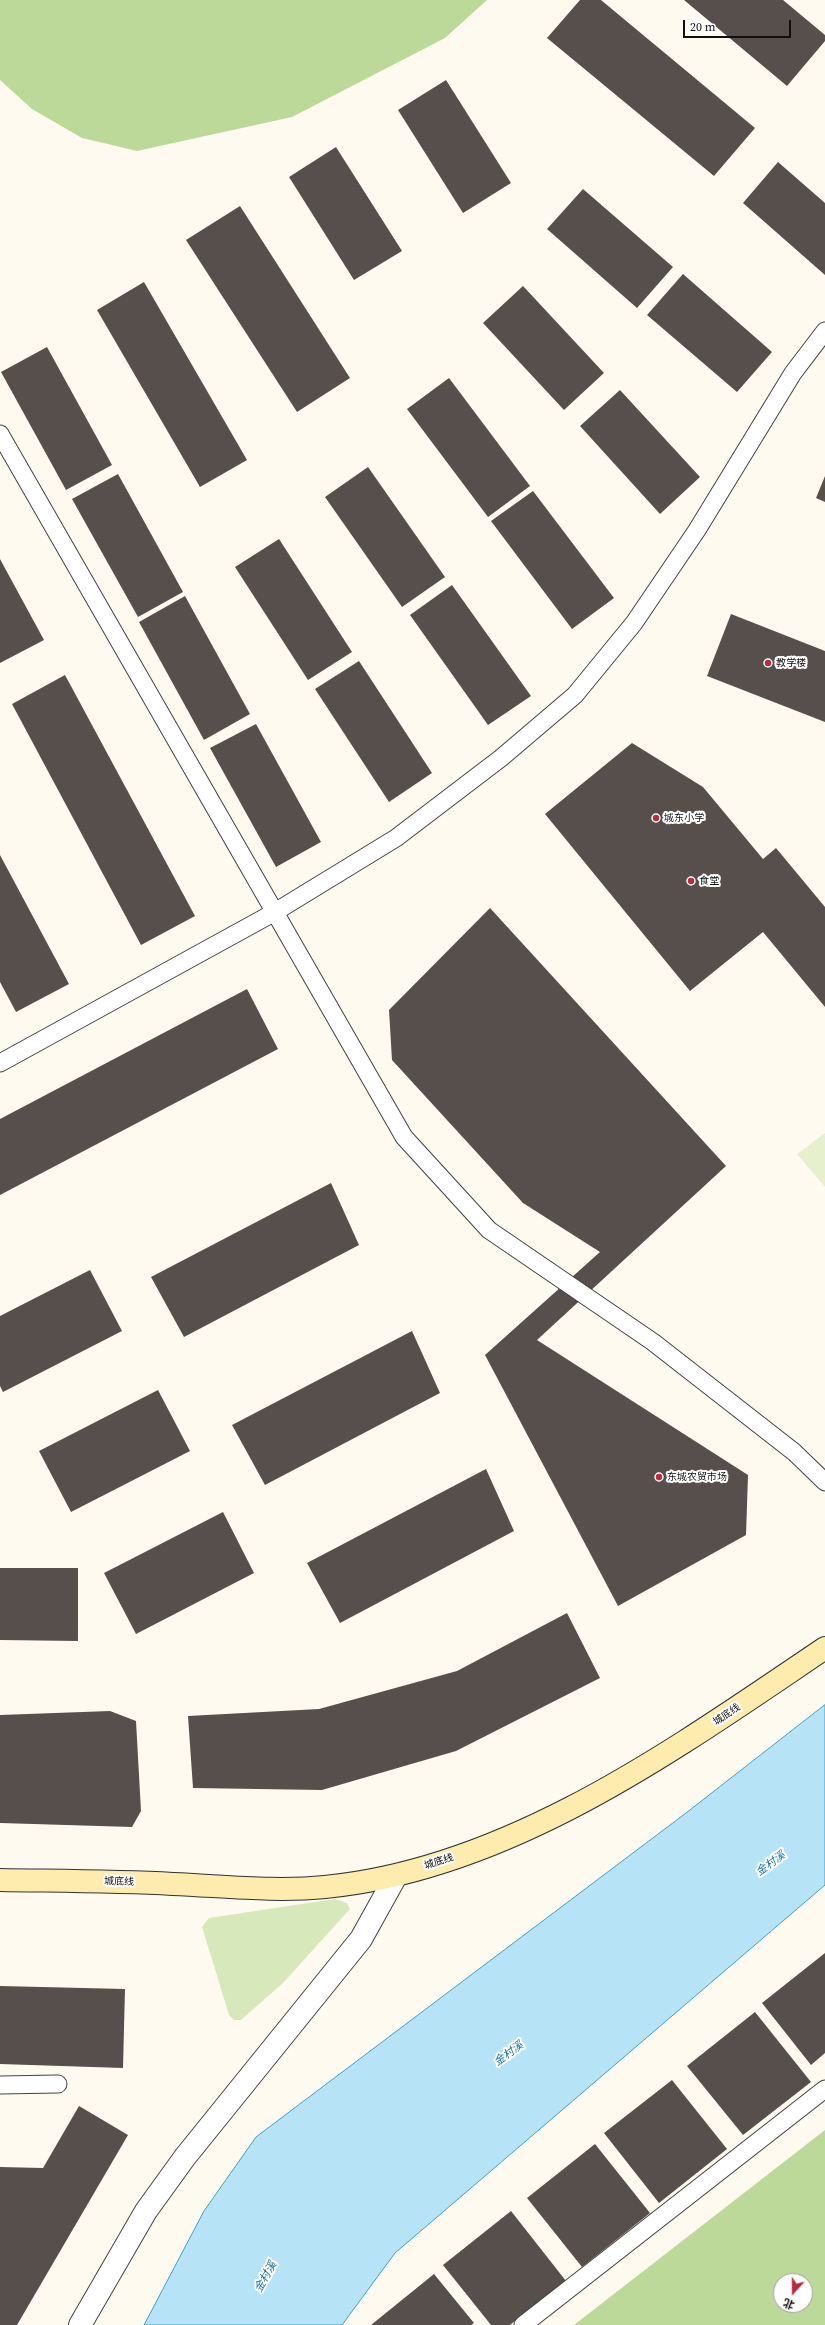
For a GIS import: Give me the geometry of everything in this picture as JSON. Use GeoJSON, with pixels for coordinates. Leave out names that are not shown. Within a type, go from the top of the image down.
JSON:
{"type":"FeatureCollection","features":[{"type":"Feature","properties":{"kind":"main road","name":"城底线"},"geometry":{"type":"LineString","coordinates":[[0,1880],[137,1882],[247,1887],[323,1887],[396,1876],[459,1856],[529,1827],[608,1789],[700,1732],[825,1648]]}},
{"type":"Feature","properties":{"kind":"street"},"geometry":{"type":"LineString","coordinates":[[80,2325],[146,2210],[185,2157],[361,1939],[396,1876]]}},
{"type":"Feature","properties":{"kind":"lane"},"geometry":{"type":"LineString","coordinates":[[0,1063],[275,912],[396,838],[501,758],[575,695],[634,623],[697,530],[794,373],[825,331]]}},
{"type":"Feature","properties":{"kind":"lane"},"geometry":{"type":"LineString","coordinates":[[0,434],[404,1137],[489,1230],[653,1342],[794,1452],[825,1482]]}},
{"type":"Feature","properties":{"kind":"lane"},"geometry":{"type":"LineString","coordinates":[[0,2085],[58,2084]]}},
{"type":"Feature","properties":{"kind":"lane"},"geometry":{"type":"LineString","coordinates":[[523,2325],[825,2089]]}},
{"type":"Feature","properties":{"kind":"green space"},"geometry":{"type":"Polygon","coordinates":[[[0,0],[487,0],[445,38],[292,117],[137,151],[82,138],[32,109],[0,80],[0,0]]]}},
{"type":"Feature","properties":{"kind":"green space"},"geometry":{"type":"Polygon","coordinates":[[[825,1133],[825,1187],[797,1154],[825,1133]]]}},
{"type":"Feature","properties":{"kind":"green space"},"geometry":{"type":"Polygon","coordinates":[[[335,1899],[347,1903],[350,1909],[283,1983],[241,2020],[234,2020],[229,2015],[202,1927],[209,1918],[335,1899]]]}},
{"type":"Feature","properties":{"kind":"green space"},"geometry":{"type":"Polygon","coordinates":[[[825,2130],[825,2325],[574,2325],[825,2130]]]}},
{"type":"Feature","properties":{"kind":"water","name":"金村溪"},"geometry":{"type":"Polygon","coordinates":[[[825,1705],[825,1885],[395,2253],[342,2325],[144,2325],[204,2211],[256,2137],[686,1813],[825,1705]]]}},
{"type":"Feature","properties":{"kind":"building"},"geometry":{"type":"Polygon","coordinates":[[[580,0],[601,0],[755,128],[714,176],[547,38],[580,0]]]}},
{"type":"Feature","properties":{"kind":"building"},"geometry":{"type":"Polygon","coordinates":[[[684,0],[783,0],[825,35],[825,41],[787,86],[684,0]]]}},
{"type":"Feature","properties":{"kind":"building"},"geometry":{"type":"Polygon","coordinates":[[[446,80],[511,183],[463,213],[398,110],[446,80]]]}},
{"type":"Feature","properties":{"kind":"building"},"geometry":{"type":"Polygon","coordinates":[[[336,147],[402,251],[354,280],[289,177],[336,147]]]}},
{"type":"Feature","properties":{"kind":"building"},"geometry":{"type":"Polygon","coordinates":[[[778,162],[825,203],[825,275],[743,203],[778,162]]]}},
{"type":"Feature","properties":{"kind":"building"},"geometry":{"type":"Polygon","coordinates":[[[583,189],[673,267],[637,308],[547,229],[583,189]]]}},
{"type":"Feature","properties":{"kind":"building"},"geometry":{"type":"Polygon","coordinates":[[[240,206],[350,378],[297,412],[186,240],[240,206]]]}},
{"type":"Feature","properties":{"kind":"building"},"geometry":{"type":"Polygon","coordinates":[[[683,274],[772,352],[737,392],[647,315],[683,274]]]}},
{"type":"Feature","properties":{"kind":"building"},"geometry":{"type":"Polygon","coordinates":[[[144,282],[247,460],[200,487],[97,310],[144,282]]]}},
{"type":"Feature","properties":{"kind":"building"},"geometry":{"type":"Polygon","coordinates":[[[523,286],[604,373],[564,410],[483,323],[523,286]]]}},
{"type":"Feature","properties":{"kind":"building"},"geometry":{"type":"Polygon","coordinates":[[[47,347],[112,465],[66,490],[1,372],[47,347]]]}},
{"type":"Feature","properties":{"kind":"building"},"geometry":{"type":"Polygon","coordinates":[[[449,378],[530,486],[488,517],[407,409],[449,378]]]}},
{"type":"Feature","properties":{"kind":"building"},"geometry":{"type":"Polygon","coordinates":[[[620,390],[700,477],[660,514],[580,426],[620,390]]]}},
{"type":"Feature","properties":{"kind":"building"},"geometry":{"type":"Polygon","coordinates":[[[368,467],[445,577],[402,607],[325,497],[368,467]]]}},
{"type":"Feature","properties":{"kind":"building"},"geometry":{"type":"Polygon","coordinates":[[[118,474],[183,592],[138,617],[72,499],[118,474]]]}},
{"type":"Feature","properties":{"kind":"building"},"geometry":{"type":"Polygon","coordinates":[[[825,476],[825,502],[816,498],[825,476]]]}},
{"type":"Feature","properties":{"kind":"building"},"geometry":{"type":"Polygon","coordinates":[[[533,491],[614,598],[572,629],[491,521],[533,491]]]}},
{"type":"Feature","properties":{"kind":"building"},"geometry":{"type":"Polygon","coordinates":[[[279,539],[352,652],[308,680],[235,567],[279,539]]]}},
{"type":"Feature","properties":{"kind":"building"},"geometry":{"type":"Polygon","coordinates":[[[0,559],[44,640],[0,663],[0,559]]]}},
{"type":"Feature","properties":{"kind":"building"},"geometry":{"type":"Polygon","coordinates":[[[452,585],[531,696],[488,725],[410,615],[452,585]]]}},
{"type":"Feature","properties":{"kind":"building"},"geometry":{"type":"Polygon","coordinates":[[[185,596],[250,714],[204,740],[139,622],[185,596]]]}},
{"type":"Feature","properties":{"kind":"building","name":"教学楼"},"geometry":{"type":"Polygon","coordinates":[[[731,614],[825,651],[825,722],[707,676],[731,614]]]}},
{"type":"Feature","properties":{"kind":"building"},"geometry":{"type":"Polygon","coordinates":[[[359,661],[432,773],[389,802],[315,689],[359,661]]]}},
{"type":"Feature","properties":{"kind":"building"},"geometry":{"type":"Polygon","coordinates":[[[65,675],[195,916],[141,945],[12,704],[65,675]]]}},
{"type":"Feature","properties":{"kind":"building"},"geometry":{"type":"Polygon","coordinates":[[[256,724],[321,842],[276,867],[210,748],[256,724]]]}},
{"type":"Feature","properties":{"kind":"building","name":"食堂"},"geometry":{"type":"Polygon","coordinates":[[[632,743],[703,787],[763,859],[776,848],[825,907],[825,1007],[763,932],[690,991],[545,814],[632,743]]]}},
{"type":"Feature","properties":{"kind":"building"},"geometry":{"type":"Polygon","coordinates":[[[0,855],[69,984],[16,1012],[0,982],[0,855]]]}},
{"type":"Feature","properties":{"kind":"building"},"geometry":{"type":"Polygon","coordinates":[[[490,908],[726,1166],[537,1340],[748,1475],[746,1535],[618,1606],[485,1355],[600,1252],[523,1203],[392,1060],[389,1010],[490,908]]]}},
{"type":"Feature","properties":{"kind":"building"},"geometry":{"type":"Polygon","coordinates":[[[247,989],[278,1049],[0,1195],[0,1119],[247,989]]]}},
{"type":"Feature","properties":{"kind":"building"},"geometry":{"type":"Polygon","coordinates":[[[331,1183],[359,1245],[184,1337],[151,1277],[331,1183]]]}},
{"type":"Feature","properties":{"kind":"building"},"geometry":{"type":"Polygon","coordinates":[[[90,1270],[122,1331],[3,1392],[0,1386],[0,1316],[90,1270]]]}},
{"type":"Feature","properties":{"kind":"building"},"geometry":{"type":"Polygon","coordinates":[[[412,1331],[440,1393],[265,1485],[232,1425],[412,1331]]]}},
{"type":"Feature","properties":{"kind":"building"},"geometry":{"type":"Polygon","coordinates":[[[158,1390],[190,1451],[71,1512],[39,1451],[158,1390]]]}},
{"type":"Feature","properties":{"kind":"building"},"geometry":{"type":"Polygon","coordinates":[[[486,1469],[514,1531],[340,1623],[307,1563],[486,1469]]]}},
{"type":"Feature","properties":{"kind":"building"},"geometry":{"type":"Polygon","coordinates":[[[223,1512],[254,1573],[136,1634],[104,1573],[223,1512]]]}},
{"type":"Feature","properties":{"kind":"building"},"geometry":{"type":"Polygon","coordinates":[[[0,1568],[78,1568],[78,1641],[0,1640],[0,1568]]]}},
{"type":"Feature","properties":{"kind":"building"},"geometry":{"type":"Polygon","coordinates":[[[567,1613],[600,1678],[456,1751],[322,1790],[193,1788],[188,1716],[319,1709],[457,1671],[567,1613]]]}},
{"type":"Feature","properties":{"kind":"building"},"geometry":{"type":"Polygon","coordinates":[[[110,1711],[136,1721],[141,1811],[132,1827],[0,1823],[0,1715],[110,1711]]]}},
{"type":"Feature","properties":{"kind":"building"},"geometry":{"type":"Polygon","coordinates":[[[825,1953],[825,2053],[811,2065],[762,2003],[825,1953]]]}},
{"type":"Feature","properties":{"kind":"building"},"geometry":{"type":"Polygon","coordinates":[[[0,1986],[125,1989],[123,2068],[0,2064],[0,1986]]]}},
{"type":"Feature","properties":{"kind":"building"},"geometry":{"type":"Polygon","coordinates":[[[755,2012],[811,2082],[743,2135],[687,2066],[755,2012]]]}},
{"type":"Feature","properties":{"kind":"building"},"geometry":{"type":"Polygon","coordinates":[[[672,2080],[727,2149],[659,2203],[604,2133],[672,2080]]]}},
{"type":"Feature","properties":{"kind":"building"},"geometry":{"type":"Polygon","coordinates":[[[79,2106],[128,2135],[17,2325],[0,2325],[0,2167],[43,2168],[79,2106]]]}},
{"type":"Feature","properties":{"kind":"building"},"geometry":{"type":"Polygon","coordinates":[[[595,2144],[650,2213],[582,2267],[527,2198],[595,2144]]]}},
{"type":"Feature","properties":{"kind":"building"},"geometry":{"type":"Polygon","coordinates":[[[511,2211],[566,2281],[510,2325],[491,2325],[443,2265],[511,2211]]]}},
{"type":"Feature","properties":{"kind":"building"},"geometry":{"type":"Polygon","coordinates":[[[434,2274],[474,2323],[471,2325],[371,2325],[434,2274]]]}},
{"type":"Feature","properties":{"kind":"place","name":"教学楼"},"geometry":{"type":"Point","coordinates":[768,663]}},
{"type":"Feature","properties":{"kind":"place","name":"城东小学"},"geometry":{"type":"Point","coordinates":[656,818]}},
{"type":"Feature","properties":{"kind":"place","name":"食堂"},"geometry":{"type":"Point","coordinates":[691,881]}},
{"type":"Feature","properties":{"kind":"place","name":"东城农贸市场"},"geometry":{"type":"Point","coordinates":[659,1477]}}]}
